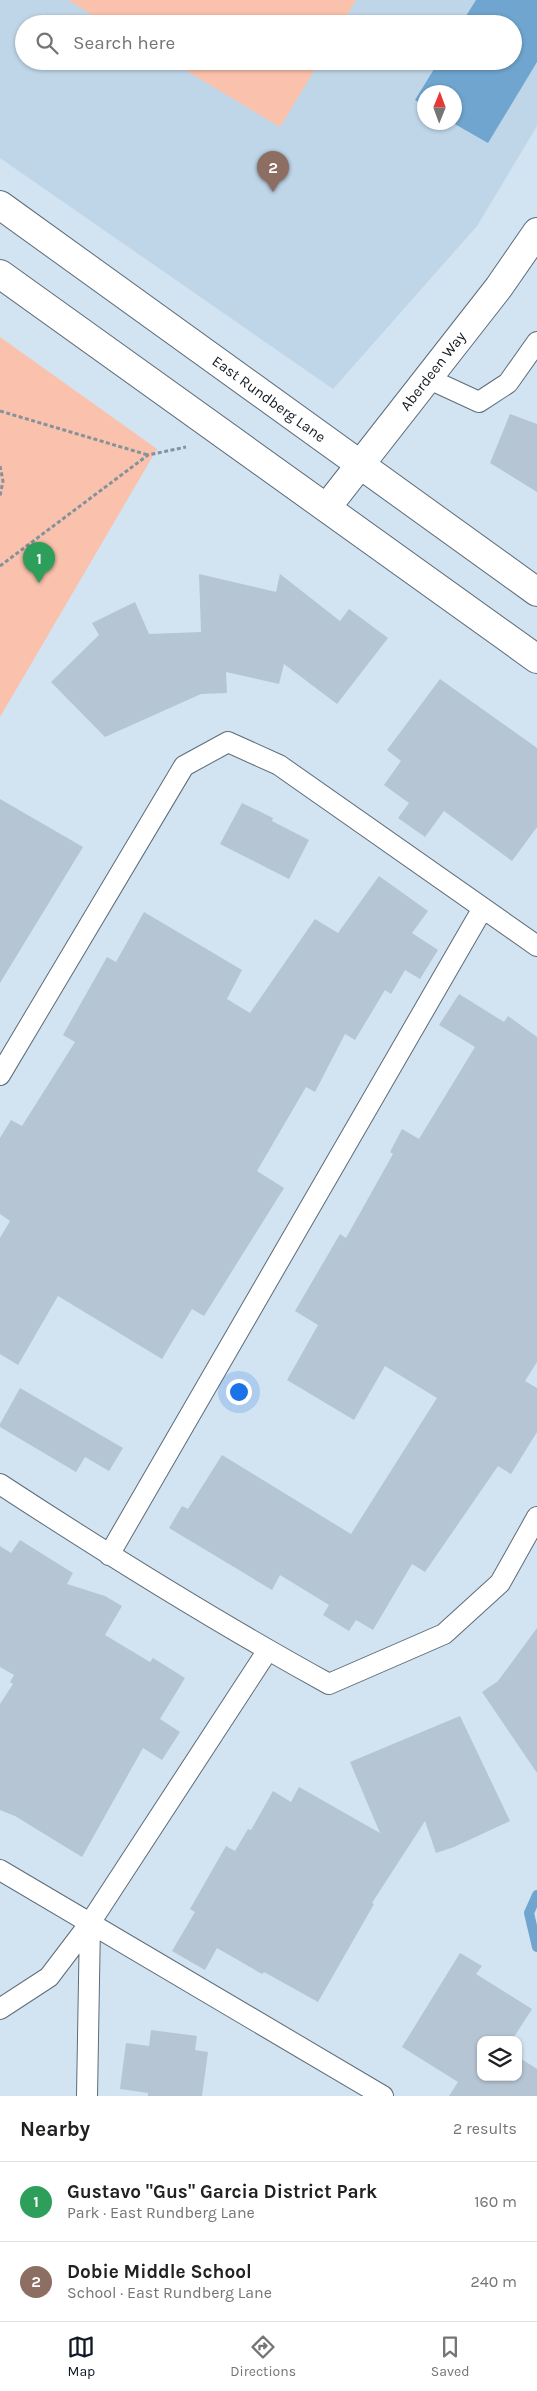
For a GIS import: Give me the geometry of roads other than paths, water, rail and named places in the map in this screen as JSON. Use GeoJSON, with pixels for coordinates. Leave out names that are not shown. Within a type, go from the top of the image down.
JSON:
{"type":"FeatureCollection","features":[{"type":"Feature","properties":{"kind":"main road","name":"East Rundberg Lane"},"geometry":{"type":"LineString","coordinates":[[0,205],[537,592]]}},
{"type":"Feature","properties":{"kind":"main road","name":"Aberdeen Way"},"geometry":{"type":"LineString","coordinates":[[327,507],[499,287],[537,232]]}},
{"type":"Feature","properties":{"kind":"main road"},"geometry":{"type":"LineString","coordinates":[[0,274],[537,659]]}},
{"type":"Feature","properties":{"kind":"lane"},"geometry":{"type":"LineString","coordinates":[[427,378],[479,402],[508,383],[537,342]]}},
{"type":"Feature","properties":{"kind":"lane"},"geometry":{"type":"LineString","coordinates":[[0,1075],[184,766],[228,742],[279,765],[537,946]]}},
{"type":"Feature","properties":{"kind":"lane"},"geometry":{"type":"LineString","coordinates":[[109,1555],[483,908]]}},
{"type":"Feature","properties":{"kind":"lane"},"geometry":{"type":"LineString","coordinates":[[0,1484],[109,1555],[268,1650],[329,1684],[444,1634],[500,1584],[537,1517]]}},
{"type":"Feature","properties":{"kind":"lane"},"geometry":{"type":"LineString","coordinates":[[0,2009],[49,1978],[90,1923],[268,1650]]}},
{"type":"Feature","properties":{"kind":"lane"},"geometry":{"type":"LineString","coordinates":[[0,1870],[383,2096]]}},
{"type":"Feature","properties":{"kind":"lane"},"geometry":{"type":"LineString","coordinates":[[87,2096],[90,1923]]}},
{"type":"Feature","properties":{"kind":"water"},"geometry":{"type":"Polygon","coordinates":[[[476,0],[537,0],[537,62],[488,143],[462,128],[462,85],[424,85],[433,70],[522,70],[522,15],[467,15],[476,0]]]}},
{"type":"Feature","properties":{"kind":"waterway"},"geometry":{"type":"LineString","coordinates":[[537,1895],[529,1913],[537,1947]]}},
{"type":"Feature","properties":{"kind":"place","name":"Dobie Middle School"},"geometry":{"type":"Point","coordinates":[273,192]}},
{"type":"Feature","properties":{"kind":"place","name":"Gustavo \"Gus\" Garcia District Park"},"geometry":{"type":"Point","coordinates":[39,583]}}]}
